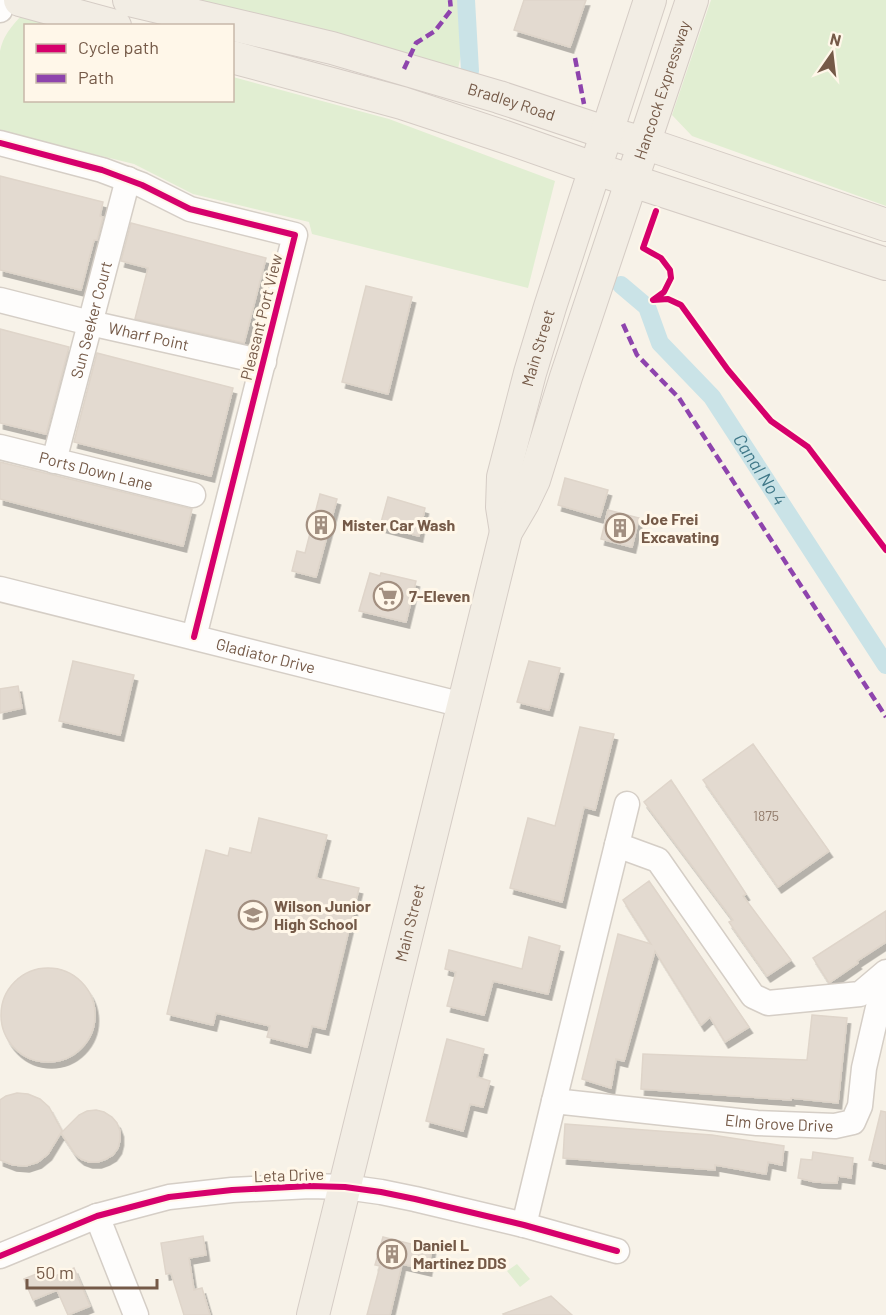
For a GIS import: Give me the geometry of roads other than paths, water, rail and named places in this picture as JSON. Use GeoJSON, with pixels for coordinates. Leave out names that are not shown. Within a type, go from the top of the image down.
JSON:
{"type":"FeatureCollection","features":[{"type":"Feature","properties":{"kind":"main road"},"geometry":{"type":"LineString","coordinates":[[20,0],[109,24]]}},
{"type":"Feature","properties":{"kind":"main road","name":"Bradley Road"},"geometry":{"type":"LineString","coordinates":[[129,0],[230,24]]}},
{"type":"Feature","properties":{"kind":"main road"},"geometry":{"type":"LineString","coordinates":[[596,169],[650,0]]}},
{"type":"Feature","properties":{"kind":"main road","name":"Hancock Expressway"},"geometry":{"type":"LineString","coordinates":[[632,180],[692,0]]}},
{"type":"Feature","properties":{"kind":"main road","name":"Bradley Road"},"geometry":{"type":"LineString","coordinates":[[234,25],[332,48],[500,97],[886,225]]}},
{"type":"Feature","properties":{"kind":"main road"},"geometry":{"type":"LineString","coordinates":[[234,58],[402,103],[886,264]]}},
{"type":"Feature","properties":{"kind":"main road","name":"Main Street"},"geometry":{"type":"LineString","coordinates":[[506,532],[502,507],[503,477],[530,373],[596,169]]}},
{"type":"Feature","properties":{"kind":"main road","name":"Main Street"},"geometry":{"type":"LineString","coordinates":[[314,1315],[506,532],[534,480],[632,180]]}},
{"type":"Feature","properties":{"kind":"street"},"geometry":{"type":"LineString","coordinates":[[0,10],[2,0]]}},
{"type":"Feature","properties":{"kind":"street","name":"Pleasant Port View"},"geometry":{"type":"LineString","coordinates":[[0,143],[128,179],[190,209],[295,235],[194,637]]}},
{"type":"Feature","properties":{"kind":"street","name":"Sun Seeker Court"},"geometry":{"type":"LineString","coordinates":[[54,461],[128,179]]}},
{"type":"Feature","properties":{"kind":"street","name":"Wharf Point"},"geometry":{"type":"LineString","coordinates":[[0,300],[90,323],[264,362]]}},
{"type":"Feature","properties":{"kind":"street","name":"Ports Down Lane"},"geometry":{"type":"LineString","coordinates":[[0,447],[193,495]]}},
{"type":"Feature","properties":{"kind":"street","name":"Gladiator Drive"},"geometry":{"type":"LineString","coordinates":[[0,589],[463,705]]}},
{"type":"Feature","properties":{"kind":"street"},"geometry":{"type":"LineString","coordinates":[[524,1225],[627,804]]}},
{"type":"Feature","properties":{"kind":"street","name":"Elm Grove Drive"},"geometry":{"type":"LineString","coordinates":[[617,845],[658,860],[753,996],[768,1003],[860,994],[886,973]]}},
{"type":"Feature","properties":{"kind":"street","name":"Elm Grove Drive"},"geometry":{"type":"LineString","coordinates":[[554,1101],[757,1123],[835,1126],[853,1122],[860,1106],[864,1068],[886,973]]}},
{"type":"Feature","properties":{"kind":"street","name":"Leta Drive"},"geometry":{"type":"LineString","coordinates":[[0,1256],[97,1216],[169,1197],[232,1190],[299,1187],[345,1187],[381,1192],[524,1225],[617,1251]]}},
{"type":"Feature","properties":{"kind":"street"},"geometry":{"type":"LineString","coordinates":[[97,1216],[136,1315]]}},
{"type":"Feature","properties":{"kind":"waterway","name":"Canal No 4"},"geometry":{"type":"LineString","coordinates":[[466,0],[470,71]]}},
{"type":"Feature","properties":{"kind":"waterway","name":"Canal No 4"},"geometry":{"type":"LineString","coordinates":[[621,285],[647,307],[660,343],[712,397],[886,665]]}},
{"type":"Feature","properties":{"kind":"place","name":"Mister Car Wash"},"geometry":{"type":"Point","coordinates":[321,525]}},
{"type":"Feature","properties":{"kind":"place","name":"Joe Frei Excavating"},"geometry":{"type":"Point","coordinates":[620,528]}},
{"type":"Feature","properties":{"kind":"place","name":"7-Eleven"},"geometry":{"type":"Point","coordinates":[388,596]}},
{"type":"Feature","properties":{"kind":"place","name":"Wilson Junior High School"},"geometry":{"type":"Point","coordinates":[253,915]}},
{"type":"Feature","properties":{"kind":"place","name":"Daniel L Martinez DDS"},"geometry":{"type":"Point","coordinates":[392,1254]}}]}
